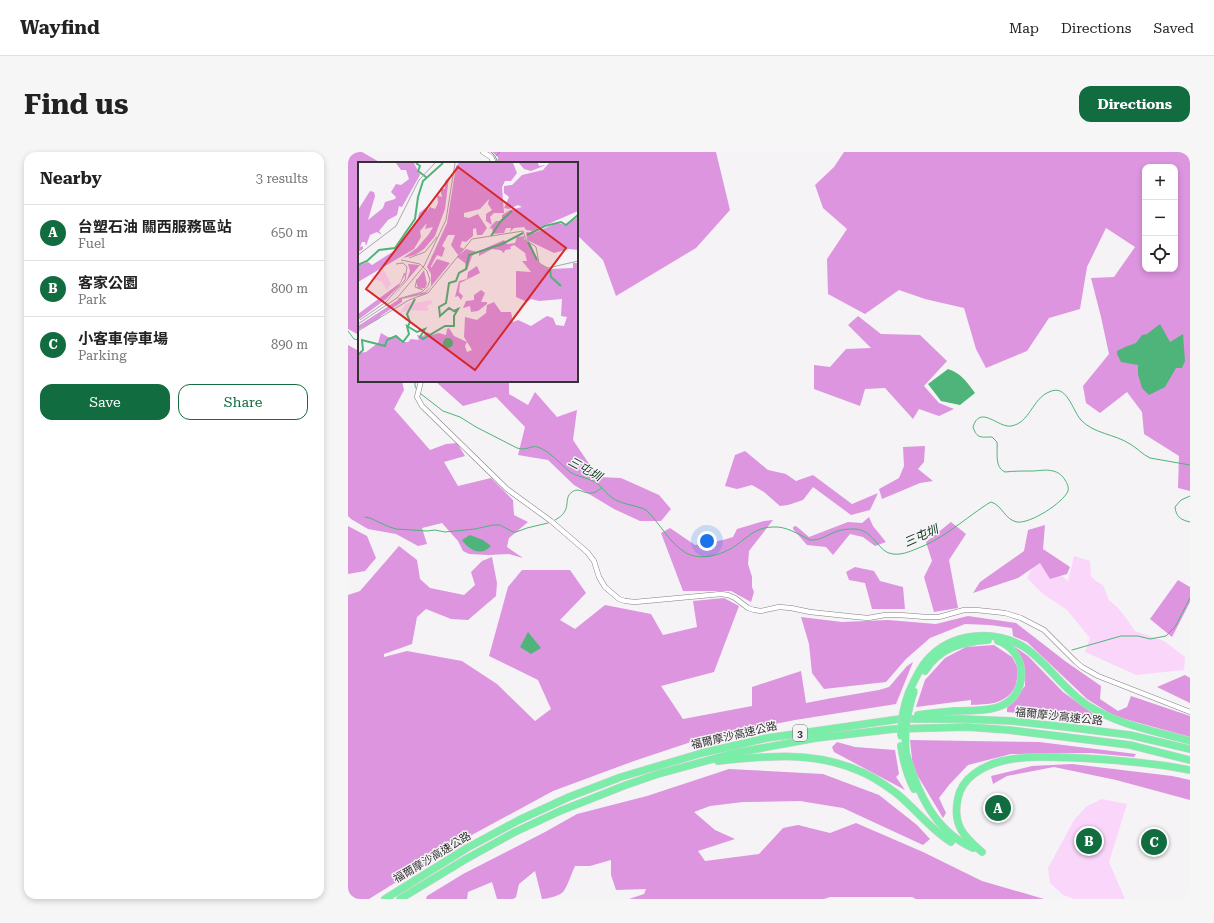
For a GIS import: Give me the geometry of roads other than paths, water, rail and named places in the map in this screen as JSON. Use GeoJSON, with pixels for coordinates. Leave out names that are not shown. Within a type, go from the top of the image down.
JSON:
{"type":"FeatureCollection","features":[{"type":"Feature","properties":{"kind":"highway"},"geometry":{"type":"LineString","coordinates":[[1190,741],[1128,724],[1105,715],[1086,705],[1070,692],[1028,650],[1008,640],[991,636],[960,638],[939,648],[926,660],[914,681],[905,736],[906,753],[912,774],[920,794],[929,810],[954,836],[966,845],[982,852],[968,840],[961,830],[955,811],[958,794],[964,784],[971,776],[993,764],[1023,758],[1059,757],[1110,760],[1190,770]]}},
{"type":"Feature","properties":{"kind":"highway"},"geometry":{"type":"LineString","coordinates":[[693,764],[757,757],[785,756],[832,762],[856,769],[892,791],[940,835],[951,842],[937,827],[922,807],[907,775],[901,746],[902,717],[904,705],[928,665],[941,653],[964,644],[989,640],[1001,642],[1013,651],[1022,674],[1019,690],[1008,703],[992,709],[937,712],[900,719]]}},
{"type":"Feature","properties":{"kind":"highway","name":"福爾摩沙高速公路"},"geometry":{"type":"LineString","coordinates":[[385,899],[467,848],[519,820],[569,797],[621,776],[702,753],[767,738],[900,719],[962,719],[1012,721],[1130,735],[1190,749]]}},
{"type":"Feature","properties":{"kind":"highway","name":"福爾摩沙高速公路"},"geometry":{"type":"LineString","coordinates":[[400,899],[515,832],[560,811],[626,785],[658,774],[735,753],[816,738],[894,729],[967,728],[1009,730],[1130,745],[1190,760]]}},
{"type":"Feature","properties":{"kind":"street"},"geometry":{"type":"LineString","coordinates":[[483,152],[491,156],[494,162]]}},
{"type":"Feature","properties":{"kind":"street"},"geometry":{"type":"LineString","coordinates":[[421,382],[417,397],[422,406],[507,489],[551,521],[587,552],[594,561],[601,582],[619,599],[635,602],[721,594],[736,598],[748,608],[754,610],[761,611],[779,607],[868,618],[885,615],[939,617],[964,610],[1004,612],[1021,618],[1044,630],[1076,662],[1098,676],[1190,712]]}},
{"type":"Feature","properties":{"kind":"waterway","name":"三屯圳"},"geometry":{"type":"LineString","coordinates":[[491,152],[498,162]]}},
{"type":"Feature","properties":{"kind":"waterway","name":"三屯圳"},"geometry":{"type":"LineString","coordinates":[[496,156],[500,152]]}},
{"type":"Feature","properties":{"kind":"waterway"},"geometry":{"type":"LineString","coordinates":[[348,331],[354,339],[358,340]]}},
{"type":"Feature","properties":{"kind":"waterway","name":"三屯圳"},"geometry":{"type":"LineString","coordinates":[[415,382],[417,390]]}},
{"type":"Feature","properties":{"kind":"waterway","name":"三屯圳"},"geometry":{"type":"LineString","coordinates":[[421,394],[443,411],[460,417],[517,448],[524,449],[538,447],[543,449],[570,472],[596,483],[614,499],[646,510],[680,549],[686,553],[698,557],[711,556],[724,552],[748,536],[767,527],[787,529],[810,540],[821,538],[840,530],[856,529],[868,534],[888,553],[905,553],[932,542],[991,502],[998,506],[1013,521],[1023,522],[1030,520],[1046,512],[1065,496],[1068,488],[1064,479],[1058,473],[1050,470],[1005,472],[999,467],[997,459],[997,442],[992,437],[982,437],[976,434],[973,427],[976,420],[980,417],[985,417],[1006,426],[1017,424],[1027,416],[1043,395],[1055,390],[1065,394],[1078,416],[1086,425],[1124,441],[1150,458],[1190,465]]}},
{"type":"Feature","properties":{"kind":"waterway"},"geometry":{"type":"LineString","coordinates":[[555,520],[561,516],[566,509],[569,495],[572,492],[578,490],[592,493],[601,488]]}},
{"type":"Feature","properties":{"kind":"waterway","name":"三屯圳"},"geometry":{"type":"LineString","coordinates":[[1190,496],[1181,500],[1175,507],[1176,513],[1180,518],[1190,522]]}},
{"type":"Feature","properties":{"kind":"waterway"},"geometry":{"type":"LineString","coordinates":[[365,517],[396,529],[427,531],[435,530],[445,532],[475,529],[493,525],[500,525],[513,532],[516,532],[548,523]]}},
{"type":"Feature","properties":{"kind":"waterway"},"geometry":{"type":"LineString","coordinates":[[1072,650],[1121,636],[1138,636],[1150,639],[1166,636],[1175,627],[1190,598]]}},
{"type":"Feature","properties":{"kind":"place","name":"台塑石油 關西服務區站"},"geometry":{"type":"Point","coordinates":[998,808]}},
{"type":"Feature","properties":{"kind":"place","name":"客家公園"},"geometry":{"type":"Point","coordinates":[1089,841]}},
{"type":"Feature","properties":{"kind":"place","name":"小客車停車場"},"geometry":{"type":"Point","coordinates":[1154,842]}}]}
